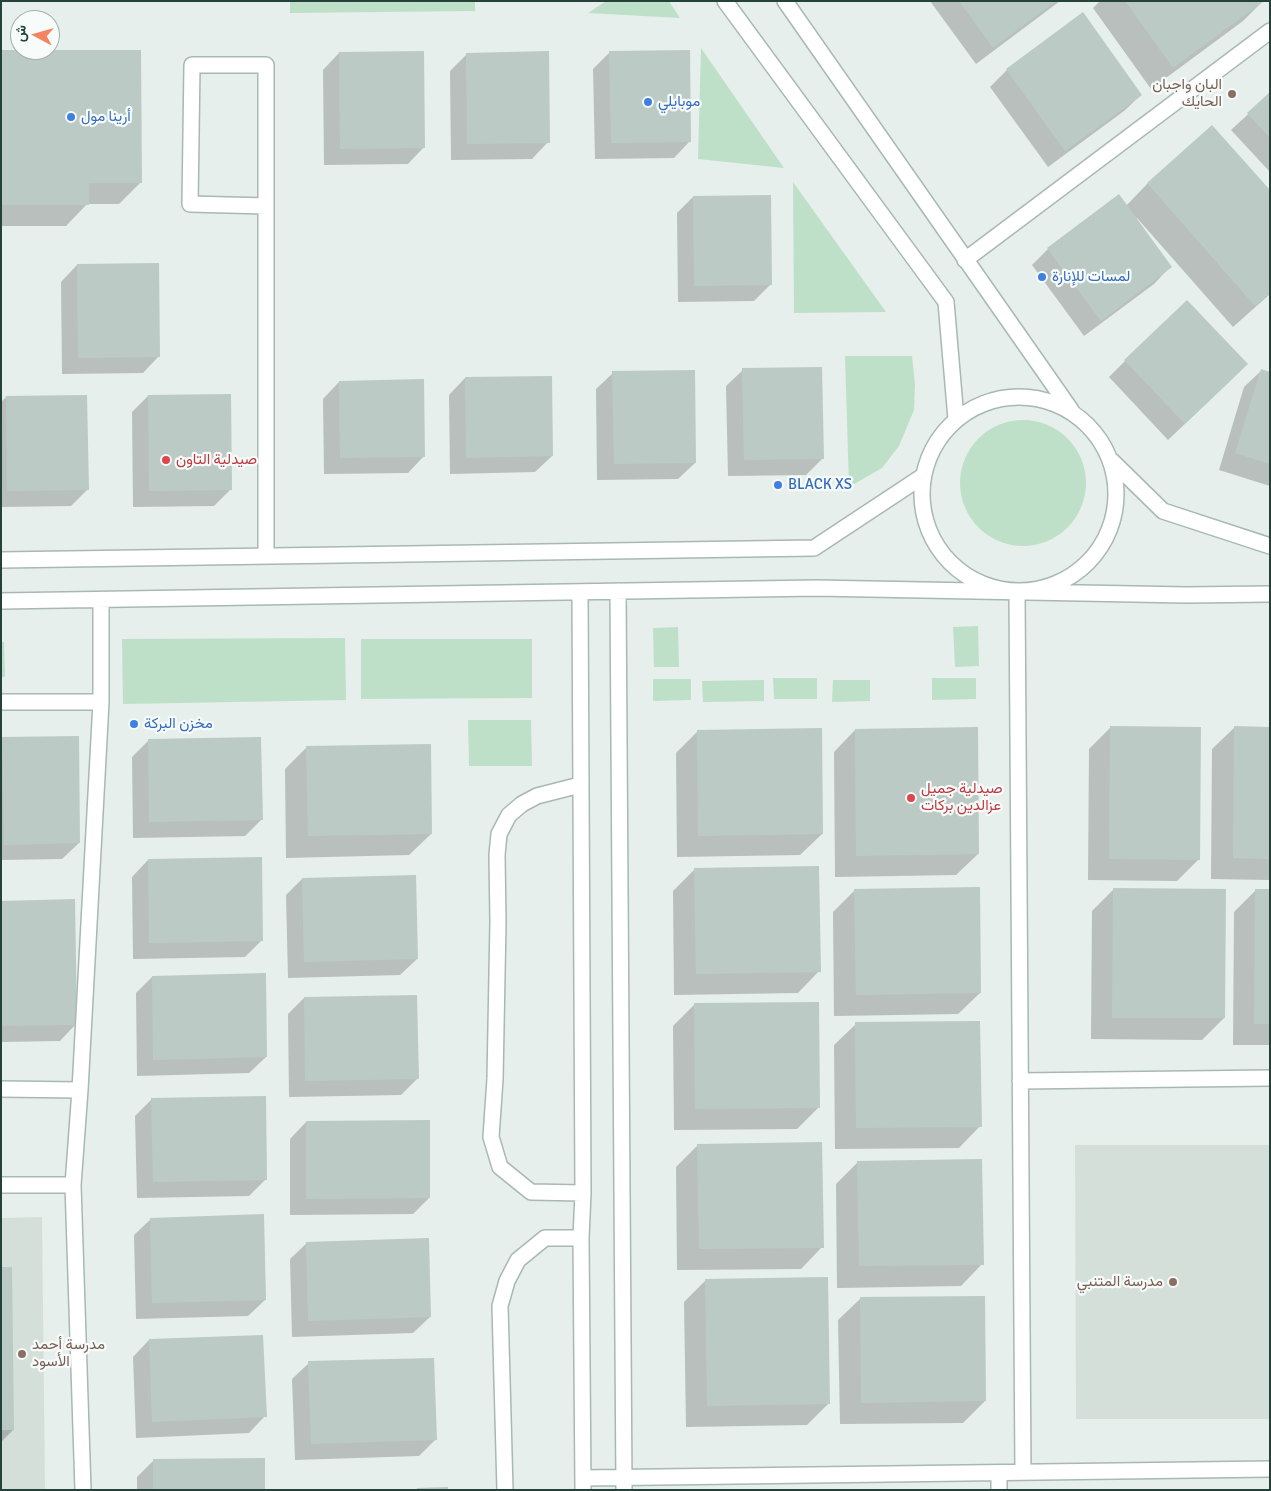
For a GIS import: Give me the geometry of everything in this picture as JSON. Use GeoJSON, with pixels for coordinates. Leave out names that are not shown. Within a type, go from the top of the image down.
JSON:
{"type":"FeatureCollection","features":[{"type":"Feature","properties":{"kind":"street"},"geometry":{"type":"LineString","coordinates":[[724,1],[946,302],[956,419]]}},
{"type":"Feature","properties":{"kind":"street"},"geometry":{"type":"LineString","coordinates":[[785,1],[1071,410],[1096,433],[1112,461],[1163,510],[1270,546]]}},
{"type":"Feature","properties":{"kind":"street"},"geometry":{"type":"LineString","coordinates":[[965,260],[1270,31]]}},
{"type":"Feature","properties":{"kind":"street"},"geometry":{"type":"LineString","coordinates":[[266,206],[190,204],[192,65],[266,64],[266,206],[266,556]]}},
{"type":"Feature","properties":{"kind":"street"},"geometry":{"type":"LineString","coordinates":[[1071,410],[1043,398],[1012,396],[983,403],[956,419],[935,445],[923,476],[923,510],[934,542],[955,568],[984,586],[1017,592],[1048,588],[1076,574],[1098,552],[1113,524],[1117,492],[1112,461]]}},
{"type":"Feature","properties":{"kind":"street"},"geometry":{"type":"LineString","coordinates":[[1,560],[814,548],[923,476]]}},
{"type":"Feature","properties":{"kind":"street"},"geometry":{"type":"LineString","coordinates":[[1,601],[816,588],[1186,595],[1270,594]]}},
{"type":"Feature","properties":{"kind":"street"},"geometry":{"type":"LineString","coordinates":[[618,591],[624,1484]]}},
{"type":"Feature","properties":{"kind":"street"},"geometry":{"type":"LineString","coordinates":[[580,592],[583,1484],[1023,1472],[1270,1469]]}},
{"type":"Feature","properties":{"kind":"street"},"geometry":{"type":"LineString","coordinates":[[1017,592],[1023,1472]]}},
{"type":"Feature","properties":{"kind":"street"},"geometry":{"type":"LineString","coordinates":[[83,1490],[72,1185],[80,1090],[101,702],[101,600]]}},
{"type":"Feature","properties":{"kind":"street"},"geometry":{"type":"LineString","coordinates":[[1,702],[101,702]]}},
{"type":"Feature","properties":{"kind":"street"},"geometry":{"type":"LineString","coordinates":[[580,785],[537,796],[522,804],[509,815],[499,834],[497,855],[498,922],[495,1079],[491,1136],[500,1167],[531,1192],[583,1193]]}},
{"type":"Feature","properties":{"kind":"street"},"geometry":{"type":"LineString","coordinates":[[1020,1081],[1270,1078]]}},
{"type":"Feature","properties":{"kind":"street"},"geometry":{"type":"LineString","coordinates":[[1,1089],[80,1090]]}},
{"type":"Feature","properties":{"kind":"street"},"geometry":{"type":"LineString","coordinates":[[1,1185],[72,1185]]}},
{"type":"Feature","properties":{"kind":"street"},"geometry":{"type":"LineString","coordinates":[[505,1490],[500,1306],[507,1281],[518,1260],[545,1238],[581,1238]]}},
{"type":"Feature","properties":{"kind":"street"},"geometry":{"type":"LineString","coordinates":[[999,1473],[999,1490]]}},
{"type":"Feature","properties":{"kind":"shaded area","name":"مدرسة المتنبي"},"geometry":{"type":"Polygon","coordinates":[[[1075,1145],[1270,1145],[1270,1419],[1076,1419],[1075,1145]]]}},
{"type":"Feature","properties":{"kind":"shaded area","name":"مدرسة أحمد الأسود"},"geometry":{"type":"Polygon","coordinates":[[[42,1217],[45,1490],[1,1490],[1,1218],[42,1217]]]}},
{"type":"Feature","properties":{"kind":"green space"},"geometry":{"type":"Polygon","coordinates":[[[290,1],[475,1],[475,11],[290,13],[290,1]]]}},
{"type":"Feature","properties":{"kind":"green space"},"geometry":{"type":"Polygon","coordinates":[[[606,1],[669,1],[680,18],[588,13],[606,1]]]}},
{"type":"Feature","properties":{"kind":"green space"},"geometry":{"type":"Polygon","coordinates":[[[701,48],[784,168],[698,159],[701,48]]]}},
{"type":"Feature","properties":{"kind":"green space"},"geometry":{"type":"Polygon","coordinates":[[[793,182],[886,312],[794,313],[793,182]]]}},
{"type":"Feature","properties":{"kind":"green space"},"geometry":{"type":"Polygon","coordinates":[[[845,356],[912,356],[915,384],[914,410],[899,446],[882,468],[849,487],[845,356]]]}},
{"type":"Feature","properties":{"kind":"green space"},"geometry":{"type":"Polygon","coordinates":[[[1023,420],[1047,425],[1067,439],[1081,459],[1086,483],[1081,507],[1067,527],[1047,541],[1023,546],[999,541],[979,527],[965,507],[960,483],[965,459],[979,439],[999,425],[1023,420]]]}},
{"type":"Feature","properties":{"kind":"green space"},"geometry":{"type":"Polygon","coordinates":[[[978,626],[979,666],[955,667],[953,627],[978,626]]]}},
{"type":"Feature","properties":{"kind":"green space"},"geometry":{"type":"Polygon","coordinates":[[[678,627],[679,667],[654,667],[653,628],[678,627]]]}},
{"type":"Feature","properties":{"kind":"green space"},"geometry":{"type":"Polygon","coordinates":[[[345,638],[346,700],[123,704],[122,639],[345,638]]]}},
{"type":"Feature","properties":{"kind":"green space"},"geometry":{"type":"Polygon","coordinates":[[[361,639],[532,639],[532,698],[361,699],[361,639]]]}},
{"type":"Feature","properties":{"kind":"green space"},"geometry":{"type":"Polygon","coordinates":[[[1,642],[4,642],[5,677],[1,677],[1,642]]]}},
{"type":"Feature","properties":{"kind":"green space"},"geometry":{"type":"Polygon","coordinates":[[[773,678],[817,678],[817,699],[774,699],[773,678]]]}},
{"type":"Feature","properties":{"kind":"green space"},"geometry":{"type":"Polygon","coordinates":[[[932,678],[976,678],[976,699],[932,700],[932,678]]]}},
{"type":"Feature","properties":{"kind":"green space"},"geometry":{"type":"Polygon","coordinates":[[[653,679],[691,679],[691,700],[653,701],[653,679]]]}},
{"type":"Feature","properties":{"kind":"green space"},"geometry":{"type":"Polygon","coordinates":[[[764,680],[764,701],[703,702],[702,681],[764,680]]]}},
{"type":"Feature","properties":{"kind":"green space"},"geometry":{"type":"Polygon","coordinates":[[[833,680],[870,680],[870,701],[832,702],[833,680]]]}},
{"type":"Feature","properties":{"kind":"green space"},"geometry":{"type":"Polygon","coordinates":[[[468,720],[531,720],[532,766],[469,766],[468,720]]]}},
{"type":"Feature","properties":{"kind":"building"},"geometry":{"type":"Polygon","coordinates":[[[959,1],[1056,1],[993,48],[959,1]]]}},
{"type":"Feature","properties":{"kind":"building"},"geometry":{"type":"Polygon","coordinates":[[[1125,1],[1264,1],[1173,68],[1125,1]]]}},
{"type":"Feature","properties":{"kind":"building"},"geometry":{"type":"Polygon","coordinates":[[[1083,12],[1142,95],[1065,151],[1006,69],[1083,12]]]}},
{"type":"Feature","properties":{"kind":"building","name":"أرينا مول"},"geometry":{"type":"Polygon","coordinates":[[[1,50],[10,50],[10,60],[60,60],[60,50],[141,50],[142,183],[89,183],[89,205],[1,205],[1,50]]]}},
{"type":"Feature","properties":{"kind":"building"},"geometry":{"type":"Polygon","coordinates":[[[690,50],[691,142],[611,143],[609,51],[690,50]]]}},
{"type":"Feature","properties":{"kind":"building"},"geometry":{"type":"Polygon","coordinates":[[[424,51],[425,148],[340,149],[339,52],[424,51]]]}},
{"type":"Feature","properties":{"kind":"building"},"geometry":{"type":"Polygon","coordinates":[[[549,51],[550,143],[467,144],[466,53],[549,51]]]}},
{"type":"Feature","properties":{"kind":"building"},"geometry":{"type":"Polygon","coordinates":[[[1270,92],[1270,138],[1247,113],[1270,92]]]}},
{"type":"Feature","properties":{"kind":"building"},"geometry":{"type":"Polygon","coordinates":[[[1212,125],[1270,190],[1270,293],[1255,306],[1147,183],[1212,125]]]}},
{"type":"Feature","properties":{"kind":"building"},"geometry":{"type":"Polygon","coordinates":[[[1119,194],[1172,267],[1101,321],[1047,248],[1119,194]]]}},
{"type":"Feature","properties":{"kind":"building"},"geometry":{"type":"Polygon","coordinates":[[[771,195],[772,285],[694,286],[693,196],[771,195]]]}},
{"type":"Feature","properties":{"kind":"building"},"geometry":{"type":"Polygon","coordinates":[[[159,263],[160,357],[78,358],[77,264],[159,263]]]}},
{"type":"Feature","properties":{"kind":"building"},"geometry":{"type":"Polygon","coordinates":[[[1187,300],[1248,364],[1185,424],[1124,360],[1187,300]]]}},
{"type":"Feature","properties":{"kind":"building"},"geometry":{"type":"Polygon","coordinates":[[[822,367],[824,459],[744,460],[742,368],[822,367]]]}},
{"type":"Feature","properties":{"kind":"building"},"geometry":{"type":"Polygon","coordinates":[[[1261,369],[1270,372],[1270,464],[1235,453],[1261,369]]]}},
{"type":"Feature","properties":{"kind":"building"},"geometry":{"type":"Polygon","coordinates":[[[695,370],[696,463],[614,464],[612,371],[695,370]]]}},
{"type":"Feature","properties":{"kind":"building"},"geometry":{"type":"Polygon","coordinates":[[[552,376],[553,456],[466,458],[465,377],[552,376]]]}},
{"type":"Feature","properties":{"kind":"building"},"geometry":{"type":"Polygon","coordinates":[[[424,379],[425,457],[340,458],[339,381],[424,379]]]}},
{"type":"Feature","properties":{"kind":"building"},"geometry":{"type":"Polygon","coordinates":[[[231,394],[232,490],[149,491],[148,395],[231,394]]]}},
{"type":"Feature","properties":{"kind":"building"},"geometry":{"type":"Polygon","coordinates":[[[87,395],[89,490],[7,491],[6,396],[87,395]]]}},
{"type":"Feature","properties":{"kind":"building"},"geometry":{"type":"Polygon","coordinates":[[[1110,726],[1201,727],[1200,860],[1109,859],[1110,726]]]}},
{"type":"Feature","properties":{"kind":"building"},"geometry":{"type":"Polygon","coordinates":[[[1234,726],[1270,727],[1270,859],[1233,858],[1234,726]]]}},
{"type":"Feature","properties":{"kind":"building"},"geometry":{"type":"Polygon","coordinates":[[[978,727],[979,854],[856,856],[855,729],[978,727]]]}},
{"type":"Feature","properties":{"kind":"building"},"geometry":{"type":"Polygon","coordinates":[[[822,728],[823,834],[698,836],[697,730],[822,728]]]}},
{"type":"Feature","properties":{"kind":"building"},"geometry":{"type":"Polygon","coordinates":[[[79,736],[80,843],[4,845],[2,737],[79,736]]]}},
{"type":"Feature","properties":{"kind":"building"},"geometry":{"type":"Polygon","coordinates":[[[261,737],[263,820],[149,822],[148,739],[261,737]]]}},
{"type":"Feature","properties":{"kind":"building"},"geometry":{"type":"Polygon","coordinates":[[[431,744],[432,834],[308,836],[306,746],[431,744]]]}},
{"type":"Feature","properties":{"kind":"building"},"geometry":{"type":"Polygon","coordinates":[[[262,857],[263,941],[149,943],[148,859],[262,857]]]}},
{"type":"Feature","properties":{"kind":"building"},"geometry":{"type":"Polygon","coordinates":[[[819,866],[821,972],[696,974],[694,868],[819,866]]]}},
{"type":"Feature","properties":{"kind":"building"},"geometry":{"type":"Polygon","coordinates":[[[416,875],[418,959],[304,962],[302,878],[416,875]]]}},
{"type":"Feature","properties":{"kind":"building"},"geometry":{"type":"Polygon","coordinates":[[[980,887],[981,993],[856,995],[854,889],[980,887]]]}},
{"type":"Feature","properties":{"kind":"building"},"geometry":{"type":"Polygon","coordinates":[[[1113,888],[1226,889],[1225,1018],[1112,1018],[1113,888]]]}},
{"type":"Feature","properties":{"kind":"building"},"geometry":{"type":"Polygon","coordinates":[[[1255,889],[1270,889],[1270,1024],[1254,1024],[1255,889]]]}},
{"type":"Feature","properties":{"kind":"building"},"geometry":{"type":"Polygon","coordinates":[[[75,899],[77,1025],[1,1026],[1,901],[75,899]]]}},
{"type":"Feature","properties":{"kind":"building"},"geometry":{"type":"Polygon","coordinates":[[[266,973],[267,1057],[153,1060],[152,976],[266,973]]]}},
{"type":"Feature","properties":{"kind":"building"},"geometry":{"type":"Polygon","coordinates":[[[417,995],[419,1079],[305,1081],[304,997],[417,995]]]}},
{"type":"Feature","properties":{"kind":"building"},"geometry":{"type":"Polygon","coordinates":[[[819,1002],[820,1108],[695,1109],[694,1003],[819,1002]]]}},
{"type":"Feature","properties":{"kind":"building"},"geometry":{"type":"Polygon","coordinates":[[[980,1021],[982,1127],[856,1128],[855,1022],[980,1021]]]}},
{"type":"Feature","properties":{"kind":"building"},"geometry":{"type":"Polygon","coordinates":[[[266,1096],[267,1180],[153,1182],[151,1098],[266,1096]]]}},
{"type":"Feature","properties":{"kind":"building"},"geometry":{"type":"Polygon","coordinates":[[[430,1120],[430,1198],[306,1199],[306,1121],[430,1120]]]}},
{"type":"Feature","properties":{"kind":"building"},"geometry":{"type":"Polygon","coordinates":[[[822,1142],[824,1248],[699,1249],[697,1144],[822,1142]]]}},
{"type":"Feature","properties":{"kind":"building"},"geometry":{"type":"Polygon","coordinates":[[[982,1159],[984,1265],[859,1266],[857,1161],[982,1159]]]}},
{"type":"Feature","properties":{"kind":"building"},"geometry":{"type":"Polygon","coordinates":[[[264,1214],[266,1300],[152,1303],[150,1218],[264,1214]]]}},
{"type":"Feature","properties":{"kind":"building"},"geometry":{"type":"Polygon","coordinates":[[[429,1238],[431,1317],[308,1321],[306,1242],[429,1238]]]}},
{"type":"Feature","properties":{"kind":"building"},"geometry":{"type":"Polygon","coordinates":[[[1,1267],[12,1267],[14,1430],[1,1430],[1,1267]]]}},
{"type":"Feature","properties":{"kind":"building"},"geometry":{"type":"Polygon","coordinates":[[[828,1277],[830,1404],[707,1406],[705,1279],[828,1277]]]}},
{"type":"Feature","properties":{"kind":"building"},"geometry":{"type":"Polygon","coordinates":[[[985,1296],[986,1401],[861,1403],[860,1297],[985,1296]]]}},
{"type":"Feature","properties":{"kind":"building"},"geometry":{"type":"Polygon","coordinates":[[[263,1335],[267,1417],[152,1422],[149,1339],[263,1335]]]}},
{"type":"Feature","properties":{"kind":"building"},"geometry":{"type":"Polygon","coordinates":[[[434,1358],[437,1440],[311,1444],[308,1361],[434,1358]]]}},
{"type":"Feature","properties":{"kind":"building"},"geometry":{"type":"Polygon","coordinates":[[[265,1458],[265,1490],[153,1490],[153,1459],[265,1458]]]}},
{"type":"Feature","properties":{"kind":"building"},"geometry":{"type":"Polygon","coordinates":[[[448,1487],[448,1490],[417,1490],[417,1488],[448,1487]]]}},
{"type":"Feature","properties":{"kind":"place","name":"البان واجبان الحايك"},"geometry":{"type":"Point","coordinates":[1232,94]}},
{"type":"Feature","properties":{"kind":"place","name":"موبايلي"},"geometry":{"type":"Point","coordinates":[648,102]}},
{"type":"Feature","properties":{"kind":"place","name":"أرينا مول"},"geometry":{"type":"Point","coordinates":[71,117]}},
{"type":"Feature","properties":{"kind":"place","name":"لمسات للإنارة"},"geometry":{"type":"Point","coordinates":[1042,277]}},
{"type":"Feature","properties":{"kind":"place","name":"صيدلية التاون"},"geometry":{"type":"Point","coordinates":[166,460]}},
{"type":"Feature","properties":{"kind":"place","name":"BLACK XS"},"geometry":{"type":"Point","coordinates":[778,485]}},
{"type":"Feature","properties":{"kind":"place","name":"مخزن البركة"},"geometry":{"type":"Point","coordinates":[134,724]}},
{"type":"Feature","properties":{"kind":"place","name":"صيدلية جميل عزالدين بركات"},"geometry":{"type":"Point","coordinates":[911,798]}},
{"type":"Feature","properties":{"kind":"place","name":"مدرسة المتنبي"},"geometry":{"type":"Point","coordinates":[1173,1282]}},
{"type":"Feature","properties":{"kind":"place","name":"مدرسة أحمد الأسود"},"geometry":{"type":"Point","coordinates":[22,1354]}}]}
